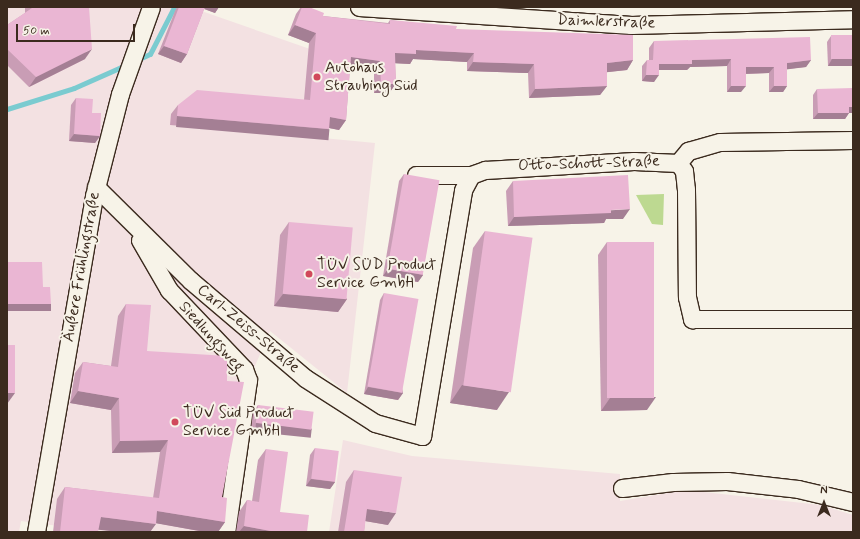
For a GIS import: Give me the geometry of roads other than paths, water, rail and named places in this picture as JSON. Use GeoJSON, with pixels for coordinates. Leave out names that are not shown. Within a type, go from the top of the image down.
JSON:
{"type":"FeatureCollection","features":[{"type":"Feature","properties":{"kind":"street","name":"Äußere Frühlingstraße"},"geometry":{"type":"LineString","coordinates":[[36,532],[96,187],[124,83],[152,7]]}},
{"type":"Feature","properties":{"kind":"street","name":"Daimlerstraße"},"geometry":{"type":"LineString","coordinates":[[359,7],[522,13],[631,25],[853,19]]}},
{"type":"Feature","properties":{"kind":"street"},"geometry":{"type":"LineString","coordinates":[[678,163],[688,151],[720,142],[853,140]]}},
{"type":"Feature","properties":{"kind":"street","name":"Otto-Schott-Straße"},"geometry":{"type":"LineString","coordinates":[[416,175],[471,175],[485,170],[514,166],[634,161],[678,163],[684,171],[686,189],[687,297],[692,319],[853,319]]}},
{"type":"Feature","properties":{"kind":"street","name":"Carl-Zeiss-Straße"},"geometry":{"type":"LineString","coordinates":[[96,187],[190,280],[305,378],[375,423],[422,436],[463,190],[471,175]]}},
{"type":"Feature","properties":{"kind":"street","name":"Siedlungsweg"},"geometry":{"type":"LineString","coordinates":[[132,224],[169,290],[244,369],[248,380],[226,532]]}},
{"type":"Feature","properties":{"kind":"street"},"geometry":{"type":"LineString","coordinates":[[622,488],[673,482],[727,481],[798,489],[853,502]]}},
{"type":"Feature","properties":{"kind":"waterway"},"geometry":{"type":"LineString","coordinates":[[137,60],[150,54],[174,7]]}},
{"type":"Feature","properties":{"kind":"waterway"},"geometry":{"type":"LineString","coordinates":[[7,109],[74,88],[126,65]]}},
{"type":"Feature","properties":{"kind":"place","name":"Autohaus Straubing Süd"},"geometry":{"type":"Point","coordinates":[317,77]}},
{"type":"Feature","properties":{"kind":"place","name":"TÜV SÜD Product Service GmbH"},"geometry":{"type":"Point","coordinates":[309,274]}},
{"type":"Feature","properties":{"kind":"place","name":"TÜV Süd Product Service GmbH"},"geometry":{"type":"Point","coordinates":[175,422]}}]}
